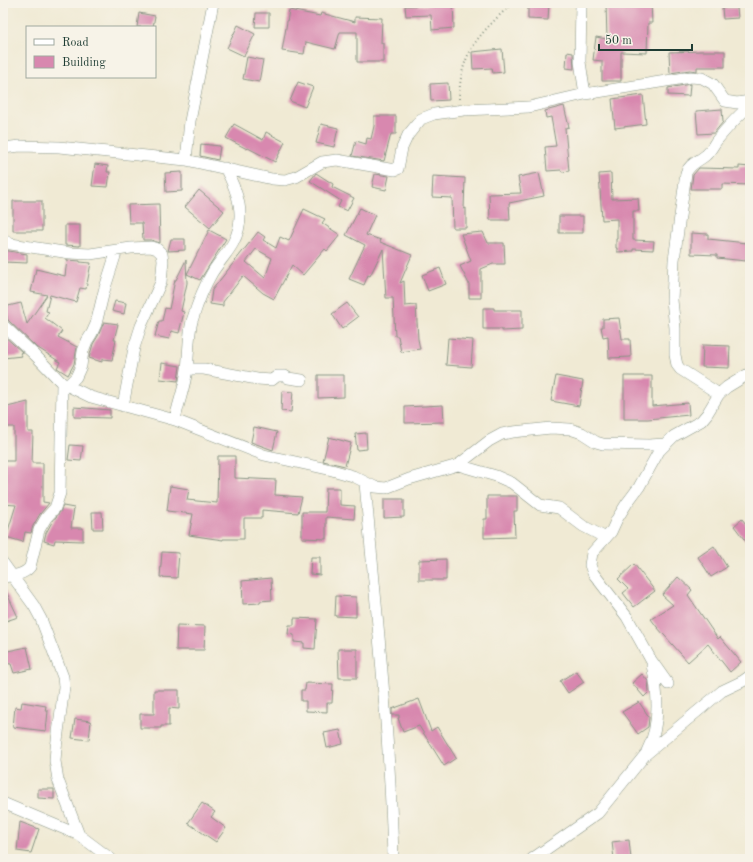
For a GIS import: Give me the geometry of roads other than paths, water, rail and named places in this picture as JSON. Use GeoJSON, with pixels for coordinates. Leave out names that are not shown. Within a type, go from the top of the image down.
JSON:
{"type":"FeatureCollection","features":[{"type":"Feature","properties":{"kind":"street"},"geometry":{"type":"LineString","coordinates":[[186,160],[190,121],[214,3]]}},
{"type":"Feature","properties":{"kind":"street"},"geometry":{"type":"LineString","coordinates":[[581,3],[580,62],[585,94]]}},
{"type":"Feature","properties":{"kind":"street"},"geometry":{"type":"LineString","coordinates":[[3,148],[20,146],[59,147],[186,160],[272,179],[285,180],[296,178],[322,162],[337,160],[395,170],[398,169],[402,148],[408,134],[421,119],[434,114],[458,110],[529,107],[585,94],[698,77],[706,79],[713,84],[725,101],[737,103],[750,101]]}},
{"type":"Feature","properties":{"kind":"street"},"geometry":{"type":"LineString","coordinates":[[719,394],[680,369],[676,360],[672,300],[675,254],[686,173],[689,166],[708,154],[717,140],[739,115],[750,106]]}},
{"type":"Feature","properties":{"kind":"street"},"geometry":{"type":"LineString","coordinates":[[175,420],[187,369],[190,335],[201,295],[212,273],[233,243],[241,216],[235,185],[225,168]]}},
{"type":"Feature","properties":{"kind":"street"},"geometry":{"type":"LineString","coordinates":[[3,240],[11,244],[70,253],[90,254],[131,248],[151,247],[157,249],[162,254],[163,261],[161,282],[141,326],[134,348],[123,406]]}},
{"type":"Feature","properties":{"kind":"street"},"geometry":{"type":"LineString","coordinates":[[64,384],[76,377],[82,366],[83,351],[96,324],[104,290],[117,250]]}},
{"type":"Feature","properties":{"kind":"street"},"geometry":{"type":"LineString","coordinates":[[3,326],[64,384],[91,397],[175,420],[264,455],[353,476],[375,488],[386,488],[409,479],[458,465],[489,441],[502,434],[551,428],[577,430],[596,442],[603,444],[665,444]]}},
{"type":"Feature","properties":{"kind":"street"},"geometry":{"type":"LineString","coordinates":[[187,369],[204,369],[257,379],[272,380],[277,376],[285,376],[302,380]]}},
{"type":"Feature","properties":{"kind":"street"},"geometry":{"type":"LineString","coordinates":[[668,684],[651,660],[628,617],[592,569],[590,558],[596,547],[606,538],[627,502],[639,487],[659,451],[665,444],[674,436],[701,421],[719,394],[727,387],[750,373]]}},
{"type":"Feature","properties":{"kind":"street"},"geometry":{"type":"LineString","coordinates":[[8,576],[28,570],[30,567],[39,530],[46,518],[55,508],[60,493],[64,384]]}},
{"type":"Feature","properties":{"kind":"street"},"geometry":{"type":"LineString","coordinates":[[458,465],[496,476],[512,483],[540,505],[559,508],[583,526],[606,538]]}},
{"type":"Feature","properties":{"kind":"street"},"geometry":{"type":"LineString","coordinates":[[365,483],[387,745],[392,859]]}},
{"type":"Feature","properties":{"kind":"street"},"geometry":{"type":"LineString","coordinates":[[3,563],[8,576],[34,606],[41,619],[63,676],[64,687],[56,748],[57,774],[66,805],[79,835]]}},
{"type":"Feature","properties":{"kind":"street"},"geometry":{"type":"LineString","coordinates":[[645,755],[653,738],[656,716],[656,683],[651,660]]}},
{"type":"Feature","properties":{"kind":"street"},"geometry":{"type":"LineString","coordinates":[[532,859],[590,821],[645,755],[722,691],[750,676]]}},
{"type":"Feature","properties":{"kind":"street"},"geometry":{"type":"LineString","coordinates":[[3,804],[79,835],[109,859]]}}]}
